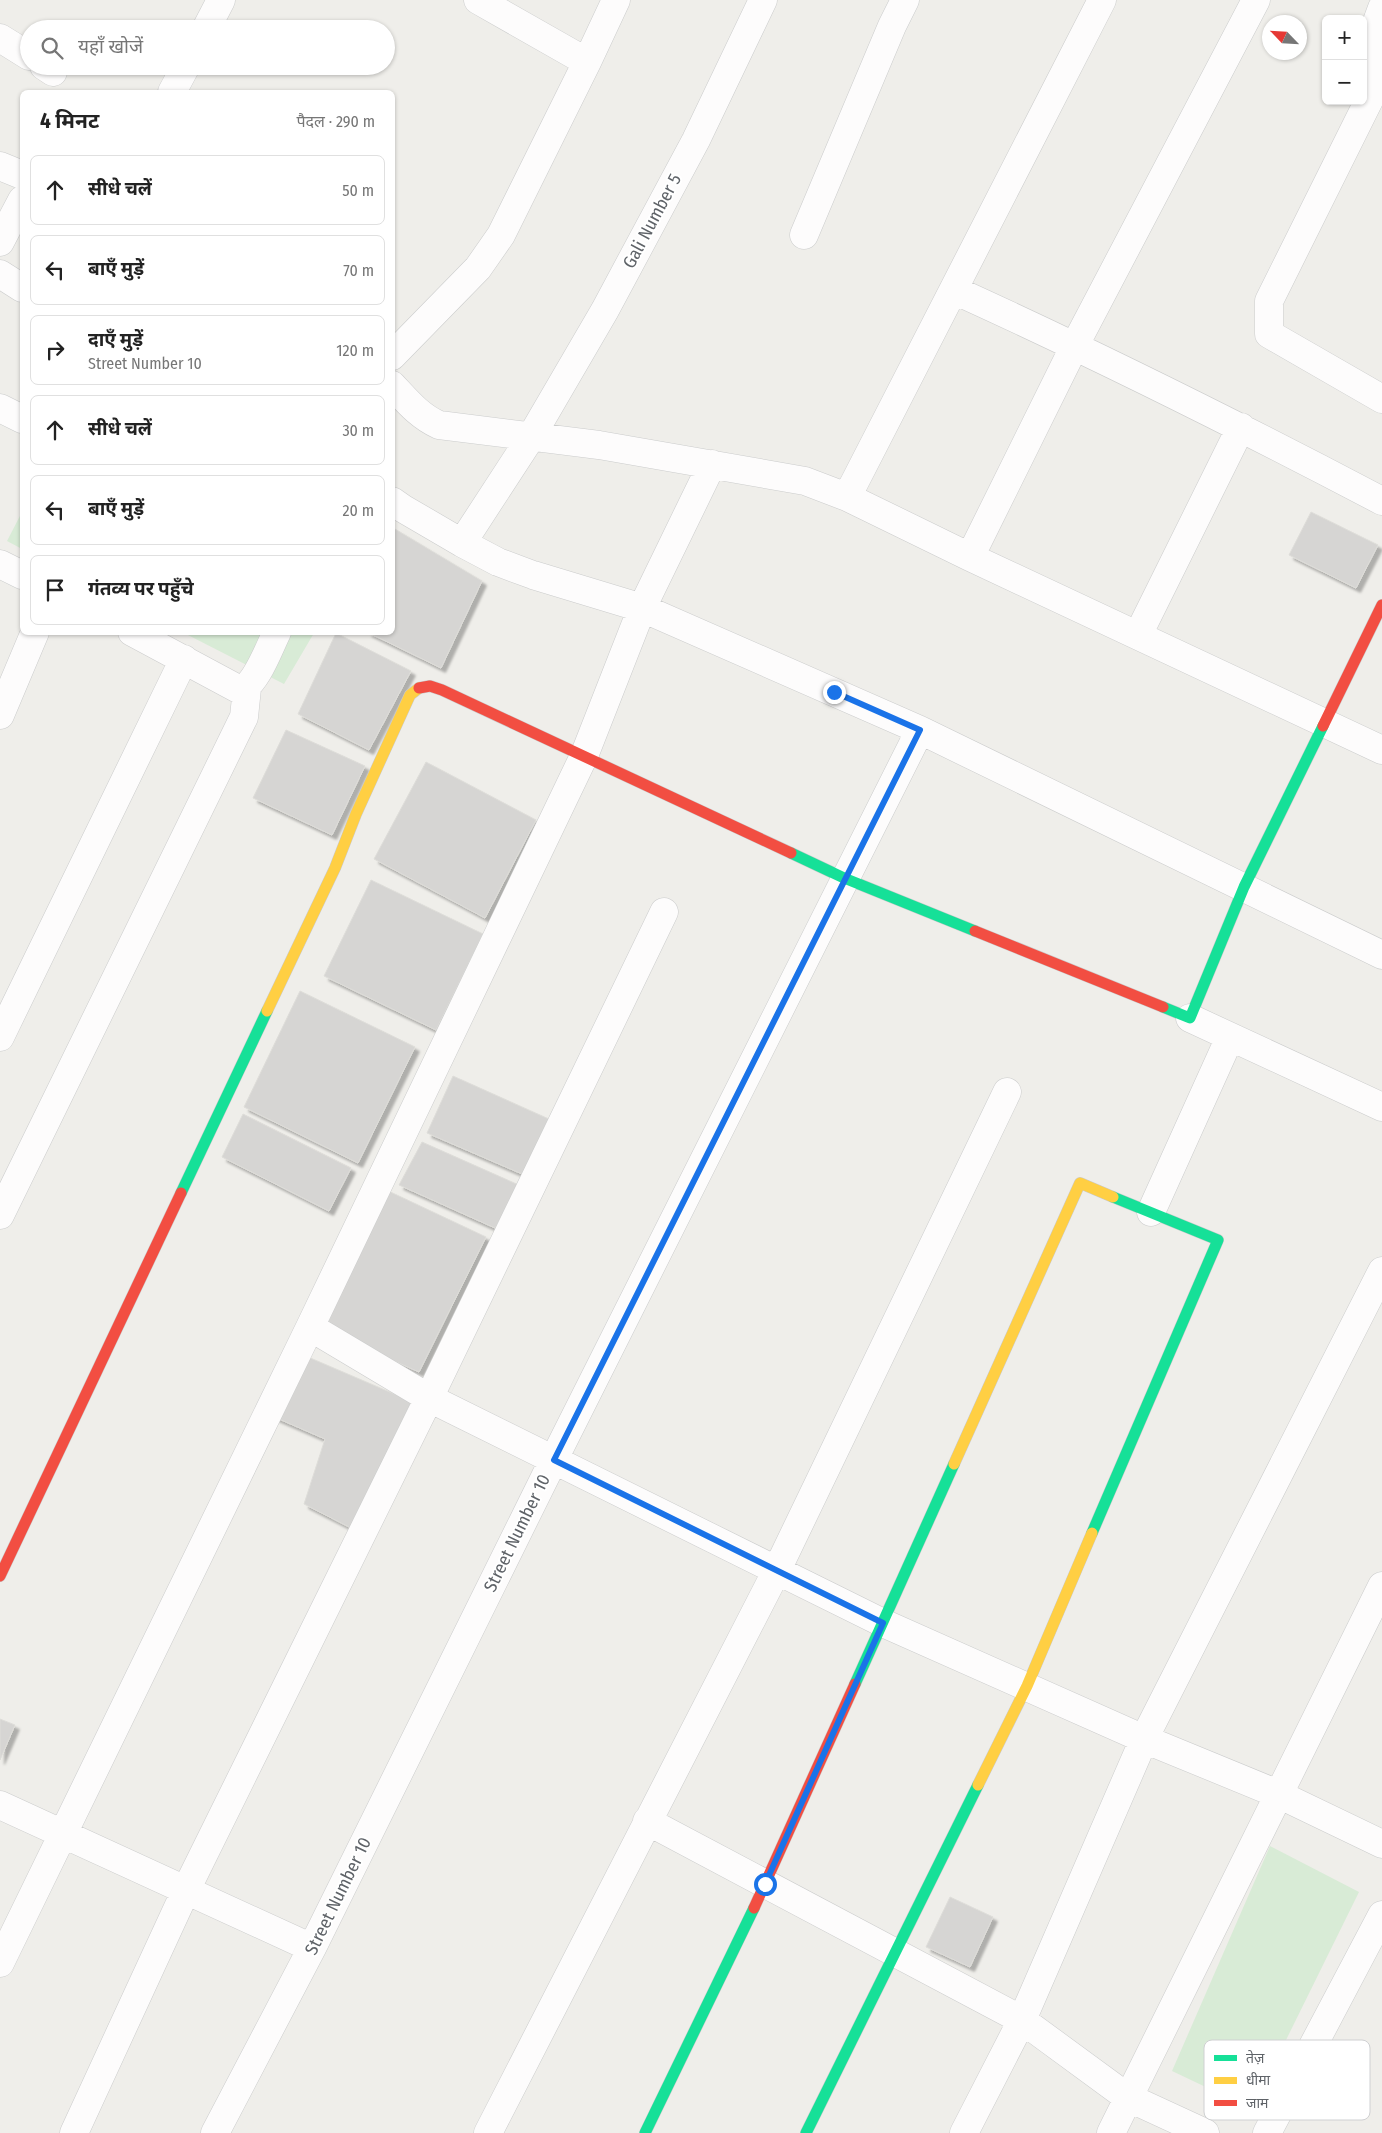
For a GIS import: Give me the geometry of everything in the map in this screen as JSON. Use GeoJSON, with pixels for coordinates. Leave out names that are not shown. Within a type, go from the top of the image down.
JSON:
{"type":"FeatureCollection","features":[{"type":"Feature","properties":{"kind":"street"},"geometry":{"type":"LineString","coordinates":[[211,20],[221,0]]}},
{"type":"Feature","properties":{"kind":"street"},"geometry":{"type":"LineString","coordinates":[[478,0],[587,62]]}},
{"type":"Feature","properties":{"kind":"street"},"geometry":{"type":"LineString","coordinates":[[395,353],[478,268],[501,235],[616,0]]}},
{"type":"Feature","properties":{"kind":"street","name":"Gali Number 5"},"geometry":{"type":"LineString","coordinates":[[462,544],[531,437],[605,310],[696,140],[763,0]]}},
{"type":"Feature","properties":{"kind":"street"},"geometry":{"type":"LineString","coordinates":[[804,236],[892,26],[905,0]]}},
{"type":"Feature","properties":{"kind":"street"},"geometry":{"type":"LineString","coordinates":[[847,497],[1102,0]]}},
{"type":"Feature","properties":{"kind":"street"},"geometry":{"type":"LineString","coordinates":[[970,557],[1075,345],[1256,0]]}},
{"type":"Feature","properties":{"kind":"street"},"geometry":{"type":"LineString","coordinates":[[1382,8],[1375,27],[1378,82],[1269,301],[1269,334],[1382,399]]}},
{"type":"Feature","properties":{"kind":"street"},"geometry":{"type":"LineString","coordinates":[[0,38],[20,50]]}},
{"type":"Feature","properties":{"kind":"street"},"geometry":{"type":"LineString","coordinates":[[173,90],[181,75]]}},
{"type":"Feature","properties":{"kind":"street"},"geometry":{"type":"LineString","coordinates":[[0,166],[20,174]]}},
{"type":"Feature","properties":{"kind":"street"},"geometry":{"type":"LineString","coordinates":[[0,242],[20,204]]}},
{"type":"Feature","properties":{"kind":"street"},"geometry":{"type":"LineString","coordinates":[[0,274],[20,287]]}},
{"type":"Feature","properties":{"kind":"street"},"geometry":{"type":"LineString","coordinates":[[954,290],[1075,345],[1242,427],[1382,501]]}},
{"type":"Feature","properties":{"kind":"street"},"geometry":{"type":"LineString","coordinates":[[395,388],[415,410],[427,420],[439,425],[599,445],[805,481],[847,497],[970,557],[1382,750]]}},
{"type":"Feature","properties":{"kind":"street"},"geometry":{"type":"LineString","coordinates":[[0,408],[20,418]]}},
{"type":"Feature","properties":{"kind":"street"},"geometry":{"type":"LineString","coordinates":[[1138,635],[1242,427]]}},
{"type":"Feature","properties":{"kind":"street"},"geometry":{"type":"LineString","coordinates":[[0,1964],[584,756],[642,608],[712,464]]}},
{"type":"Feature","properties":{"kind":"street"},"geometry":{"type":"LineString","coordinates":[[395,502],[462,544],[498,562],[532,575],[642,608],[920,730],[1382,955]]}},
{"type":"Feature","properties":{"kind":"street"},"geometry":{"type":"LineString","coordinates":[[0,564],[20,574]]}},
{"type":"Feature","properties":{"kind":"street"},"geometry":{"type":"LineString","coordinates":[[1190,1018],[1244,887],[1382,605]]}},
{"type":"Feature","properties":{"kind":"street"},"geometry":{"type":"LineString","coordinates":[[4,699],[34,635]]}},
{"type":"Feature","properties":{"kind":"street"},"geometry":{"type":"LineString","coordinates":[[138,635],[235,689],[246,688]]}},
{"type":"Feature","properties":{"kind":"street"},"geometry":{"type":"LineString","coordinates":[[0,1215],[244,717],[246,688],[252,681],[275,635]]}},
{"type":"Feature","properties":{"kind":"street"},"geometry":{"type":"LineString","coordinates":[[0,1037],[184,659]]}},
{"type":"Feature","properties":{"kind":"street"},"geometry":{"type":"LineString","coordinates":[[0,1576],[335,868],[356,814],[410,695],[417,688],[430,686],[442,690],[844,878],[1190,1018],[1382,1107]]}},
{"type":"Feature","properties":{"kind":"street","name":"Street Number 10"},"geometry":{"type":"LineString","coordinates":[[215,2133],[312,1948],[844,878],[920,730]]}},
{"type":"Feature","properties":{"kind":"street"},"geometry":{"type":"LineString","coordinates":[[74,2133],[186,1890],[429,1398],[664,912]]}},
{"type":"Feature","properties":{"kind":"street"},"geometry":{"type":"LineString","coordinates":[[1151,1212],[1230,1037]]}},
{"type":"Feature","properties":{"kind":"street"},"geometry":{"type":"LineString","coordinates":[[488,2133],[776,1572],[1007,1092]]}},
{"type":"Feature","properties":{"kind":"street"},"geometry":{"type":"LineString","coordinates":[[645,2133],[765,1884],[1080,1183],[1218,1240],[1026,1686],[806,2133]]}},
{"type":"Feature","properties":{"kind":"street"},"geometry":{"type":"LineString","coordinates":[[964,2133],[1022,2020],[1144,1739],[1382,1271]]}},
{"type":"Feature","properties":{"kind":"street"},"geometry":{"type":"LineString","coordinates":[[310,1326],[429,1398],[776,1572],[883,1623],[1144,1739],[1278,1794],[1382,1844]]}},
{"type":"Feature","properties":{"kind":"street"},"geometry":{"type":"LineString","coordinates":[[1111,2133],[1382,1586]]}},
{"type":"Feature","properties":{"kind":"street"},"geometry":{"type":"LineString","coordinates":[[0,1804],[312,1948]]}},
{"type":"Feature","properties":{"kind":"street"},"geometry":{"type":"LineString","coordinates":[[647,1821],[1022,2020],[1128,2097],[1204,2133]]}},
{"type":"Feature","properties":{"kind":"street"},"geometry":{"type":"LineString","coordinates":[[1316,2040],[1382,1915]]}},
{"type":"Feature","properties":{"kind":"street"},"geometry":{"type":"LineString","coordinates":[[1267,2133],[1274,2120]]}},
{"type":"Feature","properties":{"kind":"green space"},"geometry":{"type":"Polygon","coordinates":[[[20,516],[20,548],[7,541],[20,516]]]}},
{"type":"Feature","properties":{"kind":"green space"},"geometry":{"type":"Polygon","coordinates":[[[188,635],[313,635],[284,684],[188,635]]]}},
{"type":"Feature","properties":{"kind":"green space"},"geometry":{"type":"Polygon","coordinates":[[[1270,1846],[1359,1892],[1286,2040],[1204,2040],[1204,2086],[1172,2071],[1270,1846]]]}},
{"type":"Feature","properties":{"kind":"building"},"geometry":{"type":"Polygon","coordinates":[[[1311,512],[1378,545],[1356,588],[1289,555],[1311,512]]]}},
{"type":"Feature","properties":{"kind":"building"},"geometry":{"type":"Polygon","coordinates":[[[395,529],[482,581],[441,668],[373,635],[395,635],[395,529]]]}},
{"type":"Feature","properties":{"kind":"building"},"geometry":{"type":"Polygon","coordinates":[[[335,635],[340,635],[411,671],[369,750],[298,714],[335,635]]]}},
{"type":"Feature","properties":{"kind":"building"},"geometry":{"type":"Polygon","coordinates":[[[286,730],[365,766],[332,835],[253,798],[286,730]]]}},
{"type":"Feature","properties":{"kind":"building"},"geometry":{"type":"Polygon","coordinates":[[[426,762],[536,820],[485,918],[374,859],[426,762]]]}},
{"type":"Feature","properties":{"kind":"building"},"geometry":{"type":"Polygon","coordinates":[[[371,880],[483,934],[436,1030],[324,976],[371,880]]]}},
{"type":"Feature","properties":{"kind":"building"},"geometry":{"type":"Polygon","coordinates":[[[300,991],[415,1047],[358,1163],[244,1107],[300,991]]]}},
{"type":"Feature","properties":{"kind":"building"},"geometry":{"type":"Polygon","coordinates":[[[453,1076],[560,1124],[529,1177],[427,1133],[453,1076]]]}},
{"type":"Feature","properties":{"kind":"building"},"geometry":{"type":"Polygon","coordinates":[[[243,1114],[351,1168],[329,1211],[222,1157],[243,1114]]]}},
{"type":"Feature","properties":{"kind":"building"},"geometry":{"type":"Polygon","coordinates":[[[422,1142],[521,1186],[495,1228],[399,1185],[422,1142]]]}},
{"type":"Feature","properties":{"kind":"building"},"geometry":{"type":"Polygon","coordinates":[[[382,1188],[486,1237],[419,1372],[316,1326],[382,1188]]]}},
{"type":"Feature","properties":{"kind":"building"},"geometry":{"type":"Polygon","coordinates":[[[301,1354],[413,1402],[357,1531],[304,1504],[325,1439],[272,1416],[301,1354]]]}},
{"type":"Feature","properties":{"kind":"building"},"geometry":{"type":"Polygon","coordinates":[[[0,1719],[15,1725],[0,1760],[0,1719]]]}},
{"type":"Feature","properties":{"kind":"building"},"geometry":{"type":"Polygon","coordinates":[[[950,1897],[993,1917],[970,1967],[926,1947],[950,1897]]]}},
{"type":"Feature","properties":{"kind":"traffic: fast"},"geometry":{"type":"LineString","coordinates":[[1163,1007],[1190,1018],[1244,887],[1323,726]]}},
{"type":"Feature","properties":{"kind":"traffic: fast"},"geometry":{"type":"LineString","coordinates":[[791,853],[844,878],[975,931]]}},
{"type":"Feature","properties":{"kind":"traffic: fast"},"geometry":{"type":"LineString","coordinates":[[181,1193],[267,1011]]}},
{"type":"Feature","properties":{"kind":"traffic: fast"},"geometry":{"type":"LineString","coordinates":[[1092,1533],[1218,1240],[1113,1197]]}},
{"type":"Feature","properties":{"kind":"traffic: fast"},"geometry":{"type":"LineString","coordinates":[[855,1684],[954,1464]]}},
{"type":"Feature","properties":{"kind":"traffic: fast"},"geometry":{"type":"LineString","coordinates":[[806,2133],[978,1785]]}},
{"type":"Feature","properties":{"kind":"traffic: fast"},"geometry":{"type":"LineString","coordinates":[[645,2133],[754,1908]]}},
{"type":"Feature","properties":{"kind":"traffic: slow"},"geometry":{"type":"LineString","coordinates":[[267,1011],[335,868],[356,814],[410,695],[419,688]]}},
{"type":"Feature","properties":{"kind":"traffic: slow"},"geometry":{"type":"LineString","coordinates":[[954,1464],[1080,1183],[1113,1197]]}},
{"type":"Feature","properties":{"kind":"traffic: slow"},"geometry":{"type":"LineString","coordinates":[[978,1785],[1027,1686],[1092,1533]]}},
{"type":"Feature","properties":{"kind":"traffic: jam"},"geometry":{"type":"LineString","coordinates":[[1323,726],[1382,605]]}},
{"type":"Feature","properties":{"kind":"traffic: jam"},"geometry":{"type":"LineString","coordinates":[[419,688],[430,686],[442,690],[791,853]]}},
{"type":"Feature","properties":{"kind":"traffic: jam"},"geometry":{"type":"LineString","coordinates":[[975,931],[1163,1007]]}},
{"type":"Feature","properties":{"kind":"traffic: jam"},"geometry":{"type":"LineString","coordinates":[[0,1576],[181,1193]]}},
{"type":"Feature","properties":{"kind":"traffic: jam"},"geometry":{"type":"LineString","coordinates":[[754,1908],[855,1684]]}},
{"type":"Feature","properties":{"kind":"route"},"geometry":{"type":"LineString","coordinates":[[765,1884],[883,1623],[776,1572],[554,1460],[844,878],[920,730],[834,692]]}}]}
